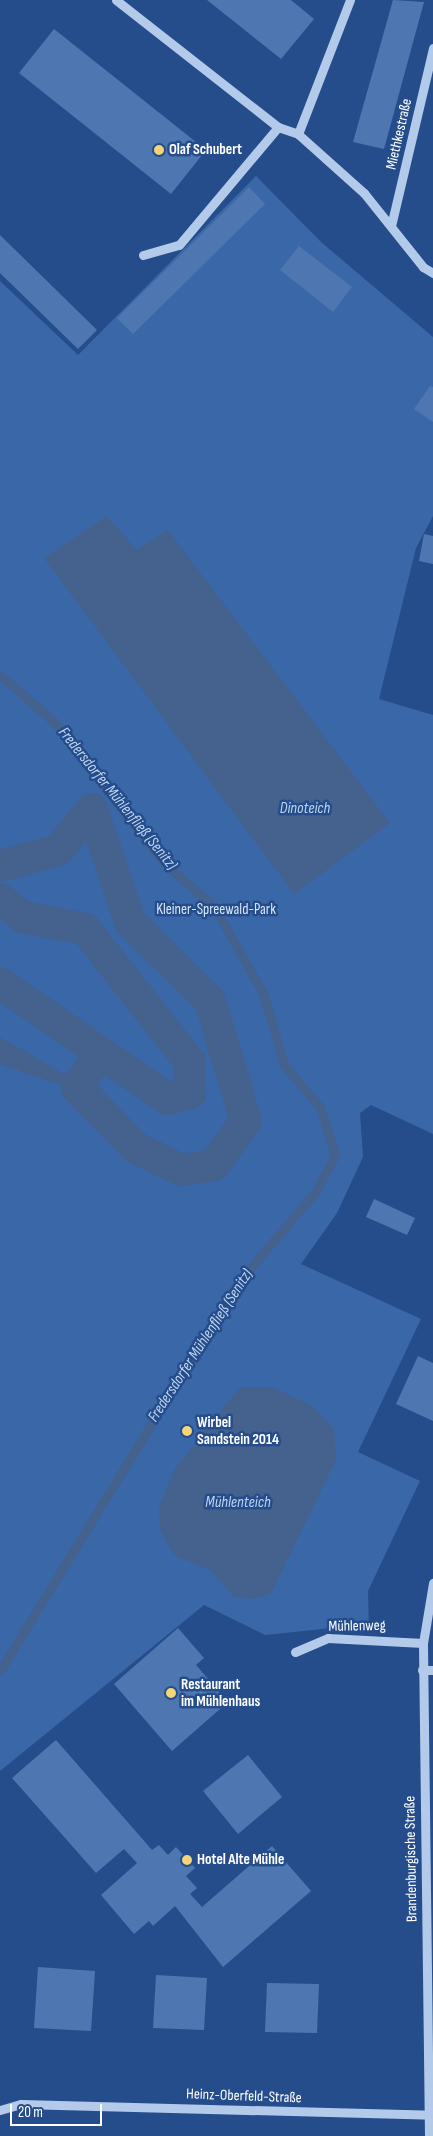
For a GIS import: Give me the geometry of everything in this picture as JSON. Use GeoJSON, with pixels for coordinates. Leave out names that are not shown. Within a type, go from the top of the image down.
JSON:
{"type":"FeatureCollection","features":[{"type":"Feature","properties":{"kind":"street"},"geometry":{"type":"LineString","coordinates":[[116,0],[278,127],[298,134],[364,193],[433,273]]}},
{"type":"Feature","properties":{"kind":"street"},"geometry":{"type":"LineString","coordinates":[[298,134],[350,0]]}},
{"type":"Feature","properties":{"kind":"street","name":"Miethkestraße"},"geometry":{"type":"LineString","coordinates":[[392,226],[433,48]]}},
{"type":"Feature","properties":{"kind":"street"},"geometry":{"type":"LineString","coordinates":[[143,255],[179,245],[278,127]]}},
{"type":"Feature","properties":{"kind":"street","name":"Brandenburgische Straße"},"geometry":{"type":"LineString","coordinates":[[429,2136],[431,2115],[422,1670],[423,1643],[433,1583]]}},
{"type":"Feature","properties":{"kind":"street","name":"Mühlenweg"},"geometry":{"type":"LineString","coordinates":[[295,1652],[328,1638],[423,1643]]}},
{"type":"Feature","properties":{"kind":"street"},"geometry":{"type":"LineString","coordinates":[[422,1670],[433,1670]]}},
{"type":"Feature","properties":{"kind":"street","name":"Heinz-Oberfeld-Straße"},"geometry":{"type":"LineString","coordinates":[[0,2110],[21,2104],[431,2115]]}},
{"type":"Feature","properties":{"kind":"green space","name":"Kleiner-Spreewald-Park"},"geometry":{"type":"Polygon","coordinates":[[[256,176],[321,242],[433,337],[433,516],[416,548],[379,699],[433,715],[433,1134],[371,1105],[360,1113],[363,1157],[337,1213],[301,1264],[421,1319],[358,1452],[420,1481],[368,1591],[369,1632],[332,1628],[265,1635],[204,1605],[0,1771],[0,281],[78,355],[256,176]]]}},
{"type":"Feature","properties":{"kind":"water","name":"Dinoteich"},"geometry":{"type":"Polygon","coordinates":[[[107,516],[137,550],[168,530],[390,823],[294,894],[44,558],[107,516]]]}},
{"type":"Feature","properties":{"kind":"water"},"geometry":{"type":"Polygon","coordinates":[[[0,1037],[80,1083],[76,1090],[0,1064],[0,1037]]]}},
{"type":"Feature","properties":{"kind":"water","name":"Mühlenteich"},"geometry":{"type":"Polygon","coordinates":[[[240,1387],[271,1387],[311,1405],[334,1429],[336,1460],[271,1593],[254,1599],[234,1597],[211,1570],[175,1556],[160,1530],[159,1507],[175,1468],[240,1387]]]}},
{"type":"Feature","properties":{"kind":"building"},"geometry":{"type":"Polygon","coordinates":[[[207,0],[291,0],[314,19],[281,59],[207,0]]]}},
{"type":"Feature","properties":{"kind":"building"},"geometry":{"type":"Polygon","coordinates":[[[393,0],[424,2],[384,149],[353,142],[393,0]]]}},
{"type":"Feature","properties":{"kind":"building"},"geometry":{"type":"Polygon","coordinates":[[[54,29],[206,150],[171,194],[19,73],[54,29]]]}},
{"type":"Feature","properties":{"kind":"building"},"geometry":{"type":"Polygon","coordinates":[[[249,187],[265,204],[133,334],[117,318],[249,187]]]}},
{"type":"Feature","properties":{"kind":"building"},"geometry":{"type":"Polygon","coordinates":[[[0,235],[97,330],[78,349],[0,273],[0,235]]]}},
{"type":"Feature","properties":{"kind":"building"},"geometry":{"type":"Polygon","coordinates":[[[299,246],[352,287],[333,312],[280,270],[299,246]]]}},
{"type":"Feature","properties":{"kind":"building"},"geometry":{"type":"Polygon","coordinates":[[[430,386],[433,387],[433,422],[414,409],[430,386]]]}},
{"type":"Feature","properties":{"kind":"building"},"geometry":{"type":"Polygon","coordinates":[[[424,534],[433,536],[433,564],[419,561],[424,534]]]}},
{"type":"Feature","properties":{"kind":"building"},"geometry":{"type":"Polygon","coordinates":[[[374,1199],[415,1218],[407,1235],[366,1217],[374,1199]]]}},
{"type":"Feature","properties":{"kind":"building"},"geometry":{"type":"Polygon","coordinates":[[[418,1356],[433,1363],[433,1421],[396,1404],[418,1356]]]}},
{"type":"Feature","properties":{"kind":"building","name":"Restaurant im Mühlenhaus"},"geometry":{"type":"Polygon","coordinates":[[[178,1628],[204,1658],[196,1665],[228,1702],[172,1751],[114,1684],[178,1628]]]}},
{"type":"Feature","properties":{"kind":"building"},"geometry":{"type":"Polygon","coordinates":[[[56,1740],[152,1850],[159,1845],[168,1855],[176,1847],[195,1868],[186,1876],[197,1888],[190,1894],[202,1907],[272,1846],[311,1891],[223,1967],[175,1906],[153,1926],[149,1921],[134,1934],[101,1895],[137,1863],[124,1849],[96,1873],[12,1778],[56,1740]]]}},
{"type":"Feature","properties":{"kind":"building"},"geometry":{"type":"Polygon","coordinates":[[[248,1755],[282,1797],[238,1834],[203,1791],[248,1755]]]}},
{"type":"Feature","properties":{"kind":"building"},"geometry":{"type":"Polygon","coordinates":[[[38,1967],[95,1971],[91,2031],[34,2028],[38,1967]]]}},
{"type":"Feature","properties":{"kind":"building"},"geometry":{"type":"Polygon","coordinates":[[[156,1975],[207,1978],[204,2030],[153,2028],[156,1975]]]}},
{"type":"Feature","properties":{"kind":"building"},"geometry":{"type":"Polygon","coordinates":[[[267,1983],[319,1984],[317,2033],[265,2032],[267,1983]]]}},
{"type":"Feature","properties":{"kind":"waterway","name":"Fredersdorfer Mühlenfließ (Senitz)"},"geometry":{"type":"LineString","coordinates":[[0,675],[54,722],[161,860],[215,908],[264,995],[284,1065],[320,1107],[335,1155],[316,1191],[237,1284],[0,1670]]}},
{"type":"Feature","properties":{"kind":"waterway"},"geometry":{"type":"LineString","coordinates":[[0,866],[58,850],[92,809],[130,922],[210,1001],[246,1121],[214,1165],[182,1170],[136,1148],[77,1087],[100,1054]]}},
{"type":"Feature","properties":{"kind":"waterway"},"geometry":{"type":"LineString","coordinates":[[0,899],[23,917],[85,929],[190,1062],[190,1093],[168,1099],[0,983]]}},
{"type":"Feature","properties":{"kind":"place","name":"Olaf Schubert"},"geometry":{"type":"Point","coordinates":[159,150]}},
{"type":"Feature","properties":{"kind":"place","name":"Wirbel Sandstein 2014"},"geometry":{"type":"Point","coordinates":[187,1431]}},
{"type":"Feature","properties":{"kind":"place","name":"Restaurant im Mühlenhaus"},"geometry":{"type":"Point","coordinates":[171,1693]}},
{"type":"Feature","properties":{"kind":"place","name":"Hotel Alte Mühle"},"geometry":{"type":"Point","coordinates":[187,1860]}}]}
